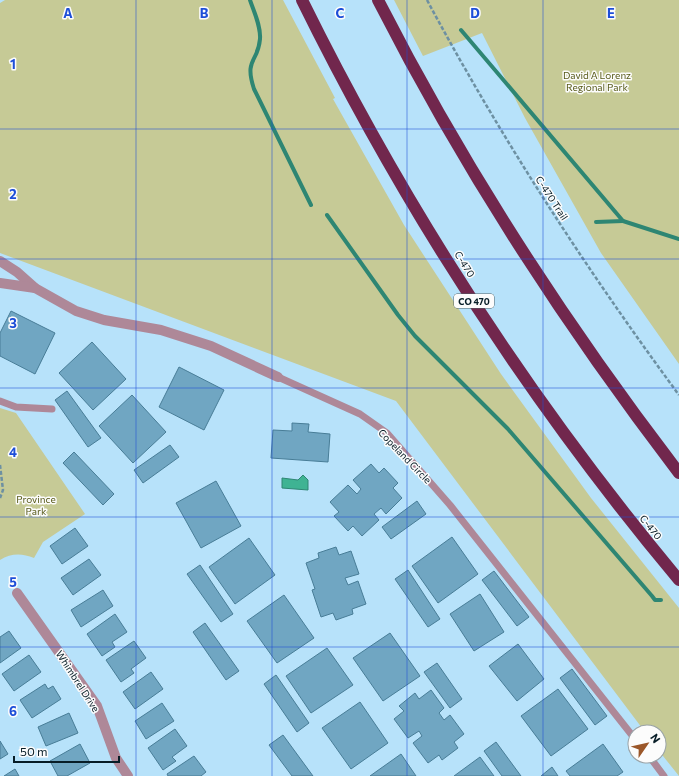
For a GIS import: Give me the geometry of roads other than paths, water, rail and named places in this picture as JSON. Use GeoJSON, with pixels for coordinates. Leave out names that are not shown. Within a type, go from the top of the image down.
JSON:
{"type":"FeatureCollection","features":[{"type":"Feature","properties":{"kind":"highway","name":"C-470"},"geometry":{"type":"LineString","coordinates":[[302,0],[371,131],[470,295],[566,434],[622,509],[679,580]]}},
{"type":"Feature","properties":{"kind":"highway"},"geometry":{"type":"LineString","coordinates":[[378,0],[432,103],[506,227],[598,364],[679,473]]}},
{"type":"Feature","properties":{"kind":"street","name":"Copeland Circle"},"geometry":{"type":"LineString","coordinates":[[0,261],[35,288],[76,311],[104,320],[161,330],[211,346],[278,377]]}},
{"type":"Feature","properties":{"kind":"street","name":"Copeland Circle"},"geometry":{"type":"LineString","coordinates":[[0,283],[35,288]]}},
{"type":"Feature","properties":{"kind":"street","name":"Whimbrel Drive"},"geometry":{"type":"LineString","coordinates":[[17,592],[97,706],[116,758],[128,776]]}},
{"type":"Feature","properties":{"kind":"lane","name":"Copeland Circle"},"geometry":{"type":"LineString","coordinates":[[278,377],[360,414],[386,433],[450,505],[627,729]]}},
{"type":"Feature","properties":{"kind":"lane"},"geometry":{"type":"LineString","coordinates":[[0,401],[16,407],[52,409]]}},
{"type":"Feature","properties":{"kind":"lane"},"geometry":{"type":"LineString","coordinates":[[655,764],[664,776]]}},
{"type":"Feature","properties":{"kind":"waterway"},"geometry":{"type":"LineString","coordinates":[[250,0],[257,19],[260,34],[259,47],[252,61],[250,71],[251,79],[254,89],[311,205]]}},
{"type":"Feature","properties":{"kind":"waterway"},"geometry":{"type":"LineString","coordinates":[[461,30],[623,221],[679,239]]}},
{"type":"Feature","properties":{"kind":"waterway"},"geometry":{"type":"LineString","coordinates":[[327,215],[398,315],[415,336],[508,429],[655,600],[661,600]]}},
{"type":"Feature","properties":{"kind":"waterway"},"geometry":{"type":"LineString","coordinates":[[596,222],[623,221]]}},
{"type":"Feature","properties":{"kind":"park label","name":"David A Lorenz Regional Park"},"geometry":{"type":"Point","coordinates":[597,80]}},
{"type":"Feature","properties":{"kind":"park label","name":"Province Park"},"geometry":{"type":"Point","coordinates":[36,504]}}]}
